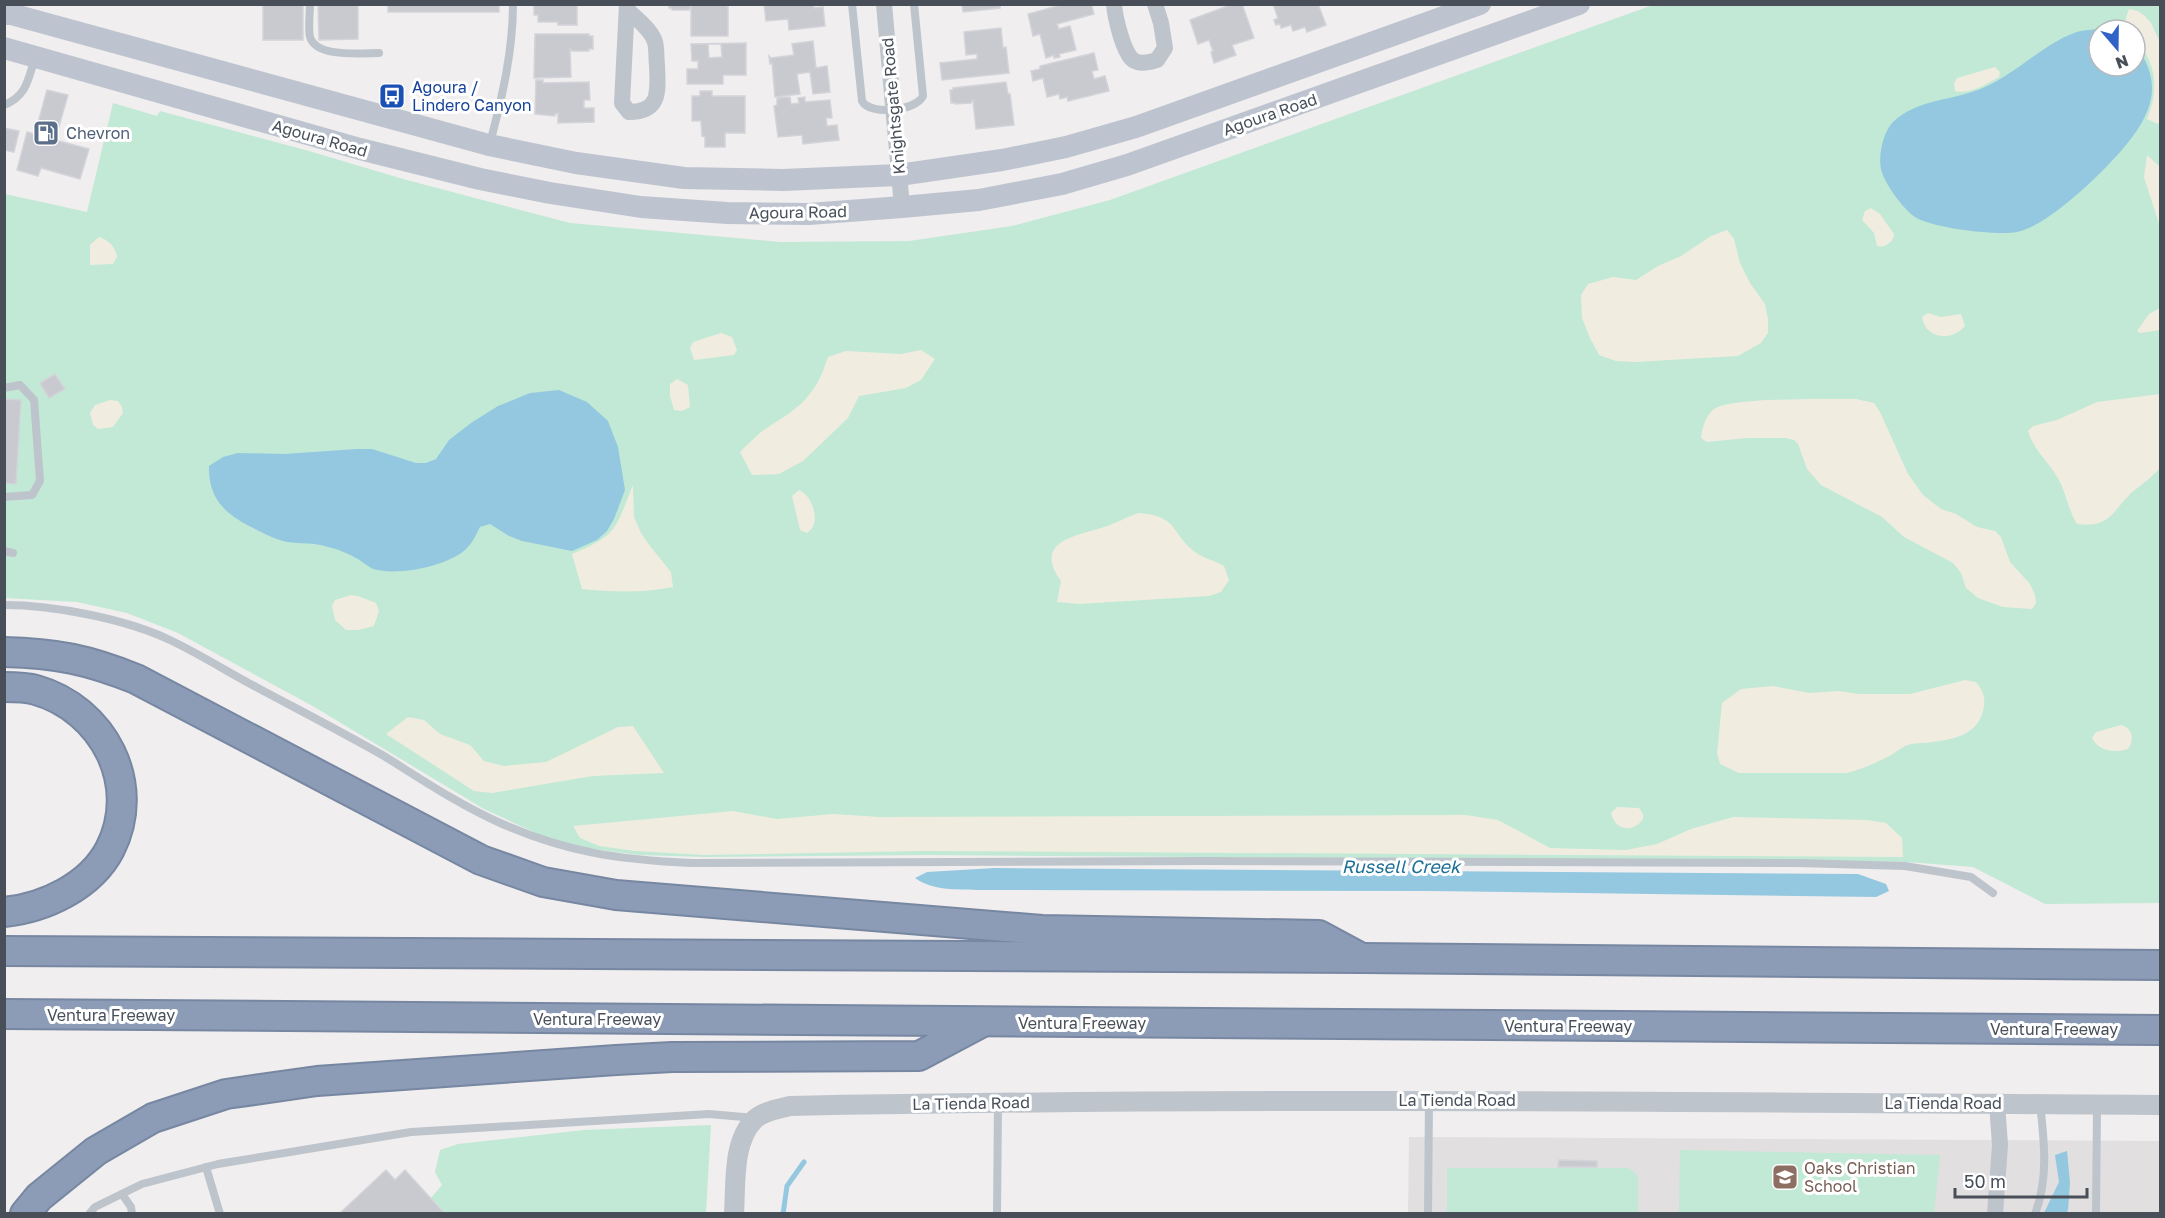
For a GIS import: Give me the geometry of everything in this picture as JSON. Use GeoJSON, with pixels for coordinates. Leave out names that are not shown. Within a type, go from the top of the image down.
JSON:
{"type":"FeatureCollection","features":[{"type":"Feature","properties":{"kind":"highway"},"geometry":{"type":"LineString","coordinates":[[4,652],[66,656],[102,666],[136,680],[481,860],[543,882],[616,895],[1042,930],[1319,935],[1363,958]]}},
{"type":"Feature","properties":{"kind":"highway"},"geometry":{"type":"LineString","coordinates":[[4,687],[34,689],[58,697],[88,719],[104,738],[116,765],[121,793],[120,820],[110,849],[89,875],[67,893],[37,906],[4,912]]}},
{"type":"Feature","properties":{"kind":"highway"},"geometry":{"type":"LineString","coordinates":[[4,951],[1363,958],[2160,965]]}},
{"type":"Feature","properties":{"kind":"highway","name":"Ventura Freeway"},"geometry":{"type":"LineString","coordinates":[[4,1014],[2160,1030]]}},
{"type":"Feature","properties":{"kind":"highway"},"geometry":{"type":"LineString","coordinates":[[25,1214],[39,1197],[96,1151],[153,1118],[226,1094],[317,1081],[616,1060],[672,1057],[919,1056],[984,1022]]}},
{"type":"Feature","properties":{"kind":"main road","name":"Agoura Road"},"geometry":{"type":"LineString","coordinates":[[4,14],[11,14],[489,145],[576,163],[684,178],[783,180],[899,175],[1013,158],[1066,147],[1136,127],[1480,4]]}},
{"type":"Feature","properties":{"kind":"main road","name":"Agoura Road"},"geometry":{"type":"LineString","coordinates":[[4,48],[360,149],[480,179],[641,207],[727,213],[809,214],[979,200],[1062,184],[1127,165],[1579,4]]}},
{"type":"Feature","properties":{"kind":"main road"},"geometry":{"type":"LineString","coordinates":[[480,179],[489,145]]}},
{"type":"Feature","properties":{"kind":"street","name":"Knightsgate Road"},"geometry":{"type":"LineString","coordinates":[[884,4],[902,207]]}},
{"type":"Feature","properties":{"kind":"street"},"geometry":{"type":"LineString","coordinates":[[1114,4],[1115,16],[1125,48],[1132,59],[1144,64],[1157,60],[1165,48],[1155,4]]}},
{"type":"Feature","properties":{"kind":"street"},"geometry":{"type":"LineString","coordinates":[[627,7],[656,43],[658,90],[653,103],[642,112],[628,112],[622,103],[627,7]]}},
{"type":"Feature","properties":{"kind":"street","name":"La Tienda Road"},"geometry":{"type":"LineString","coordinates":[[756,1118],[772,1110],[790,1106],[998,1102],[1429,1100],[2160,1105]]}},
{"type":"Feature","properties":{"kind":"street"},"geometry":{"type":"LineString","coordinates":[[1995,1214],[2000,1145],[1997,1103]]}},
{"type":"Feature","properties":{"kind":"street"},"geometry":{"type":"LineString","coordinates":[[734,1214],[739,1152],[744,1135],[756,1118]]}},
{"type":"Feature","properties":{"kind":"lane"},"geometry":{"type":"LineString","coordinates":[[310,4],[310,38],[315,46],[326,52],[379,53]]}},
{"type":"Feature","properties":{"kind":"lane"},"geometry":{"type":"LineString","coordinates":[[489,145],[506,74],[513,29],[513,4]]}},
{"type":"Feature","properties":{"kind":"lane"},"geometry":{"type":"LineString","coordinates":[[852,4],[862,101],[870,109],[914,106],[923,96],[914,4]]}},
{"type":"Feature","properties":{"kind":"lane"},"geometry":{"type":"LineString","coordinates":[[4,105],[16,100],[26,87],[35,57]]}},
{"type":"Feature","properties":{"kind":"lane"},"geometry":{"type":"LineString","coordinates":[[4,388],[20,385],[34,400],[40,481],[32,495],[4,497]]}},
{"type":"Feature","properties":{"kind":"lane"},"geometry":{"type":"LineString","coordinates":[[4,605],[66,610],[120,622],[171,640],[498,822],[581,852],[618,858],[692,863],[1227,861],[1846,864],[1905,866],[1971,877],[1993,894]]}},
{"type":"Feature","properties":{"kind":"lane"},"geometry":{"type":"LineString","coordinates":[[1428,1214],[1429,1100]]}},
{"type":"Feature","properties":{"kind":"lane"},"geometry":{"type":"LineString","coordinates":[[997,1214],[998,1102]]}},
{"type":"Feature","properties":{"kind":"lane"},"geometry":{"type":"LineString","coordinates":[[2035,1214],[2042,1191],[2045,1155],[2040,1103]]}},
{"type":"Feature","properties":{"kind":"lane"},"geometry":{"type":"LineString","coordinates":[[2096,1214],[2097,1104]]}},
{"type":"Feature","properties":{"kind":"lane"},"geometry":{"type":"LineString","coordinates":[[89,1214],[95,1207],[142,1184],[206,1167],[411,1132],[709,1114],[756,1118]]}},
{"type":"Feature","properties":{"kind":"lane"},"geometry":{"type":"LineString","coordinates":[[206,1167],[220,1214]]}},
{"type":"Feature","properties":{"kind":"lane"},"geometry":{"type":"LineString","coordinates":[[122,1194],[131,1207],[132,1214]]}},
{"type":"Feature","properties":{"kind":"shaded area","name":"Oaks Christian School"},"geometry":{"type":"Polygon","coordinates":[[[1409,1137],[2160,1141],[2160,1213],[1408,1214],[1409,1137]]]}},
{"type":"Feature","properties":{"kind":"green space"},"geometry":{"type":"Polygon","coordinates":[[[1653,5],[2160,5],[2160,903],[2045,904],[1973,867],[1907,862],[925,855],[705,857],[639,855],[577,847],[540,835],[484,809],[311,705],[178,633],[127,613],[77,602],[5,598],[5,194],[87,212],[113,103],[157,116],[160,111],[570,223],[780,242],[909,241],[1012,226],[1110,200],[1653,5]]]}},
{"type":"Feature","properties":{"kind":"green space"},"geometry":{"type":"Polygon","coordinates":[[[711,1125],[706,1213],[445,1213],[431,1198],[442,1185],[435,1172],[440,1150],[458,1144],[584,1130],[711,1125]]]}},
{"type":"Feature","properties":{"kind":"green space"},"geometry":{"type":"Polygon","coordinates":[[[1680,1150],[1940,1155],[1934,1213],[1679,1213],[1680,1150]]]}},
{"type":"Feature","properties":{"kind":"green space"},"geometry":{"type":"Polygon","coordinates":[[[1447,1168],[1629,1168],[1638,1176],[1638,1213],[1447,1213],[1447,1168]]]}},
{"type":"Feature","properties":{"kind":"sand"},"geometry":{"type":"Polygon","coordinates":[[[2129,9],[2138,11],[2147,18],[2126,18],[2129,9]]]}},
{"type":"Feature","properties":{"kind":"sand"},"geometry":{"type":"Polygon","coordinates":[[[2147,18],[2160,42],[2160,121],[2158,124],[2147,119],[2154,88],[2152,67],[2148,58],[2147,18]]]}},
{"type":"Feature","properties":{"kind":"sand"},"geometry":{"type":"Polygon","coordinates":[[[1995,67],[2000,72],[1999,77],[1972,90],[1955,91],[1954,83],[1957,78],[1995,67]]]}},
{"type":"Feature","properties":{"kind":"sand"},"geometry":{"type":"Polygon","coordinates":[[[2147,155],[2160,167],[2160,227],[2144,177],[2147,155]]]}},
{"type":"Feature","properties":{"kind":"sand"},"geometry":{"type":"Polygon","coordinates":[[[1871,208],[1880,214],[1894,234],[1891,242],[1886,245],[1877,246],[1874,233],[1862,220],[1865,211],[1871,208]]]}},
{"type":"Feature","properties":{"kind":"sand"},"geometry":{"type":"Polygon","coordinates":[[[1727,230],[1734,239],[1740,263],[1750,283],[1765,304],[1768,333],[1761,343],[1738,356],[1635,362],[1616,361],[1599,355],[1582,318],[1581,295],[1588,284],[1613,277],[1636,280],[1658,266],[1681,256],[1711,236],[1727,230]]]}},
{"type":"Feature","properties":{"kind":"sand"},"geometry":{"type":"Polygon","coordinates":[[[99,237],[109,242],[115,250],[117,257],[113,264],[90,265],[90,245],[99,237]]]}},
{"type":"Feature","properties":{"kind":"sand"},"geometry":{"type":"Polygon","coordinates":[[[2160,308],[2160,330],[2140,333],[2137,331],[2149,314],[2160,308]]]}},
{"type":"Feature","properties":{"kind":"sand"},"geometry":{"type":"Polygon","coordinates":[[[1928,313],[1941,317],[1961,314],[1965,326],[1960,331],[1946,336],[1933,334],[1924,324],[1922,317],[1928,313]]]}},
{"type":"Feature","properties":{"kind":"sand"},"geometry":{"type":"Polygon","coordinates":[[[721,333],[732,337],[737,350],[734,355],[694,360],[690,348],[693,342],[721,333]]]}},
{"type":"Feature","properties":{"kind":"sand"},"geometry":{"type":"Polygon","coordinates":[[[921,350],[935,359],[921,380],[906,388],[859,396],[848,418],[803,461],[779,474],[752,475],[740,452],[761,432],[807,398],[822,374],[828,357],[846,351],[901,354],[921,350]]]}},
{"type":"Feature","properties":{"kind":"sand"},"geometry":{"type":"Polygon","coordinates":[[[677,379],[688,385],[690,407],[682,411],[674,410],[670,396],[670,384],[677,379]]]}},
{"type":"Feature","properties":{"kind":"sand"},"geometry":{"type":"Polygon","coordinates":[[[2160,394],[2160,468],[2131,493],[2109,518],[2097,524],[2077,524],[2057,477],[2035,446],[2028,431],[2033,426],[2057,420],[2097,402],[2160,394]]]}},
{"type":"Feature","properties":{"kind":"sand"},"geometry":{"type":"Polygon","coordinates":[[[1856,399],[1874,403],[1908,474],[1923,495],[1941,509],[1956,514],[1977,527],[1995,531],[2001,537],[2010,562],[2030,584],[2035,595],[2036,603],[2032,609],[2003,607],[1978,598],[1966,588],[1961,573],[1953,563],[1904,537],[1882,517],[1821,485],[1807,469],[1798,444],[1794,440],[1747,438],[1707,442],[1701,438],[1703,426],[1709,415],[1714,409],[1724,405],[1782,400],[1856,399]]]}},
{"type":"Feature","properties":{"kind":"sand"},"geometry":{"type":"Polygon","coordinates":[[[110,400],[118,401],[123,413],[113,427],[98,429],[93,425],[90,413],[95,405],[110,400]]]}},
{"type":"Feature","properties":{"kind":"sand"},"geometry":{"type":"Polygon","coordinates":[[[633,485],[634,517],[641,533],[671,572],[673,587],[628,591],[582,589],[572,554],[598,541],[613,529],[633,485]]]}},
{"type":"Feature","properties":{"kind":"sand"},"geometry":{"type":"Polygon","coordinates":[[[799,490],[808,498],[814,510],[814,523],[812,529],[807,533],[800,530],[792,496],[799,490]]]}},
{"type":"Feature","properties":{"kind":"sand"},"geometry":{"type":"Polygon","coordinates":[[[1138,513],[1162,518],[1198,554],[1224,566],[1229,580],[1221,592],[1209,596],[1079,604],[1057,602],[1061,581],[1052,558],[1059,544],[1076,535],[1138,513]]]}},
{"type":"Feature","properties":{"kind":"sand"},"geometry":{"type":"Polygon","coordinates":[[[351,595],[376,603],[379,611],[374,626],[346,630],[335,620],[332,606],[335,600],[351,595]]]}},
{"type":"Feature","properties":{"kind":"sand"},"geometry":{"type":"Polygon","coordinates":[[[1965,680],[1976,682],[1979,686],[1984,695],[1984,706],[1976,725],[1956,737],[1908,745],[1876,762],[1847,773],[1739,773],[1720,764],[1717,753],[1722,703],[1741,689],[1773,686],[1809,693],[1839,691],[1859,694],[1910,694],[1965,680]]]}},
{"type":"Feature","properties":{"kind":"sand"},"geometry":{"type":"Polygon","coordinates":[[[408,717],[424,720],[440,734],[470,745],[484,761],[504,766],[546,762],[618,727],[633,726],[664,773],[593,776],[492,793],[474,791],[386,734],[408,717]]]}},
{"type":"Feature","properties":{"kind":"sand"},"geometry":{"type":"Polygon","coordinates":[[[2125,726],[2131,734],[2128,749],[2118,751],[2103,749],[2092,738],[2096,732],[2125,726]]]}},
{"type":"Feature","properties":{"kind":"sand"},"geometry":{"type":"Polygon","coordinates":[[[1617,807],[1639,808],[1643,819],[1634,827],[1624,828],[1616,823],[1611,813],[1617,807]]]}},
{"type":"Feature","properties":{"kind":"sand"},"geometry":{"type":"Polygon","coordinates":[[[733,811],[777,819],[833,814],[880,817],[1466,815],[1498,820],[1550,848],[1626,850],[1657,844],[1691,829],[1733,817],[1868,820],[1886,823],[1902,838],[1903,857],[923,851],[704,855],[635,851],[599,846],[580,838],[573,826],[733,811]]]}},
{"type":"Feature","properties":{"kind":"water"},"geometry":{"type":"Polygon","coordinates":[[[2087,30],[2087,78],[2147,78],[2147,66],[2149,71],[2152,96],[2149,108],[2136,132],[2117,156],[2059,209],[2044,220],[2017,232],[1995,233],[1935,225],[1915,217],[1905,208],[1886,181],[1880,164],[1884,138],[1889,126],[1914,108],[1985,87],[2063,38],[2087,30]]]}},
{"type":"Feature","properties":{"kind":"water"},"geometry":{"type":"Polygon","coordinates":[[[559,390],[587,402],[608,421],[618,447],[625,490],[607,531],[597,540],[572,551],[522,541],[490,524],[480,527],[467,548],[446,561],[421,569],[383,571],[373,569],[355,557],[336,549],[317,544],[287,542],[264,534],[229,513],[216,498],[212,489],[209,466],[223,457],[238,453],[284,454],[372,449],[416,463],[426,463],[436,459],[449,440],[498,406],[530,393],[559,390]]]}},
{"type":"Feature","properties":{"kind":"water"},"geometry":{"type":"Polygon","coordinates":[[[995,868],[1858,874],[1886,884],[1889,891],[1876,897],[1429,891],[977,890],[937,887],[915,878],[927,872],[995,868]]]}},
{"type":"Feature","properties":{"kind":"water"},"geometry":{"type":"Polygon","coordinates":[[[2067,1151],[2070,1183],[2068,1210],[2066,1213],[2044,1213],[2059,1182],[2055,1155],[2067,1151]]]}},
{"type":"Feature","properties":{"kind":"building"},"geometry":{"type":"Polygon","coordinates":[[[263,4],[303,4],[303,40],[263,40],[263,4]]]}},
{"type":"Feature","properties":{"kind":"building"},"geometry":{"type":"Polygon","coordinates":[[[318,4],[358,4],[358,39],[319,40],[318,4]]]}},
{"type":"Feature","properties":{"kind":"building"},"geometry":{"type":"Polygon","coordinates":[[[388,4],[499,4],[499,12],[388,12],[388,4]]]}},
{"type":"Feature","properties":{"kind":"building"},"geometry":{"type":"Polygon","coordinates":[[[534,4],[577,4],[577,25],[538,22],[538,15],[534,15],[534,4]]]}},
{"type":"Feature","properties":{"kind":"building"},"geometry":{"type":"Polygon","coordinates":[[[669,4],[728,4],[728,36],[691,36],[691,7],[689,10],[672,10],[669,4]]]}},
{"type":"Feature","properties":{"kind":"building"},"geometry":{"type":"Polygon","coordinates":[[[764,4],[813,4],[814,8],[823,7],[825,26],[789,30],[788,19],[766,21],[764,4]]]}},
{"type":"Feature","properties":{"kind":"building"},"geometry":{"type":"Polygon","coordinates":[[[962,4],[1000,4],[1000,8],[963,12],[962,4]]]}},
{"type":"Feature","properties":{"kind":"building"},"geometry":{"type":"Polygon","coordinates":[[[1065,4],[1091,4],[1094,14],[1057,24],[1059,29],[1070,26],[1076,50],[1059,54],[1060,57],[1054,58],[1054,55],[1046,58],[1040,34],[1033,36],[1028,14],[1065,4]]]}},
{"type":"Feature","properties":{"kind":"building"},"geometry":{"type":"Polygon","coordinates":[[[1233,4],[1242,4],[1254,38],[1232,45],[1236,55],[1214,63],[1209,40],[1198,44],[1190,20],[1233,4]]]}},
{"type":"Feature","properties":{"kind":"building"},"geometry":{"type":"Polygon","coordinates":[[[1273,4],[1318,4],[1326,25],[1307,32],[1305,27],[1293,31],[1291,25],[1281,28],[1280,24],[1276,25],[1274,20],[1278,18],[1273,4]]]}},
{"type":"Feature","properties":{"kind":"building"},"geometry":{"type":"Polygon","coordinates":[[[1001,28],[1009,73],[942,80],[940,63],[977,59],[977,54],[966,55],[964,32],[1001,28]]]}},
{"type":"Feature","properties":{"kind":"building"},"geometry":{"type":"Polygon","coordinates":[[[535,34],[589,34],[593,36],[593,49],[572,51],[570,49],[571,77],[534,78],[535,34]]]}},
{"type":"Feature","properties":{"kind":"building"},"geometry":{"type":"Polygon","coordinates":[[[813,41],[816,68],[827,66],[830,92],[813,94],[810,72],[797,74],[800,94],[775,97],[772,63],[770,64],[769,56],[771,58],[794,55],[792,44],[813,41]]]}},
{"type":"Feature","properties":{"kind":"building"},"geometry":{"type":"Polygon","coordinates":[[[746,43],[746,75],[723,75],[723,84],[687,84],[687,69],[698,69],[698,61],[692,61],[691,44],[746,43]],[[708,44],[709,58],[722,57],[721,44],[708,44]]]}},
{"type":"Feature","properties":{"kind":"building"},"geometry":{"type":"Polygon","coordinates":[[[1094,53],[1098,70],[1092,71],[1094,79],[1105,76],[1109,91],[1068,101],[1067,97],[1060,99],[1059,94],[1047,97],[1043,78],[1033,81],[1031,71],[1040,69],[1040,66],[1094,53]]]}},
{"type":"Feature","properties":{"kind":"building"},"geometry":{"type":"Polygon","coordinates":[[[536,80],[543,80],[543,83],[589,82],[590,100],[584,100],[584,108],[594,108],[594,122],[558,123],[558,113],[555,116],[535,114],[536,80]]]}},
{"type":"Feature","properties":{"kind":"building"},"geometry":{"type":"Polygon","coordinates":[[[1006,82],[1014,125],[976,129],[973,100],[971,103],[951,103],[950,90],[953,88],[1006,82]]]}},
{"type":"Feature","properties":{"kind":"building","name":"Chevron"},"geometry":{"type":"Polygon","coordinates":[[[47,90],[68,95],[55,140],[89,149],[80,179],[41,168],[38,176],[17,170],[27,132],[35,134],[47,90]]]}},
{"type":"Feature","properties":{"kind":"building"},"geometry":{"type":"Polygon","coordinates":[[[700,91],[712,91],[712,96],[745,96],[745,133],[725,133],[725,147],[705,147],[701,121],[692,121],[692,96],[700,96],[700,91]]]}},
{"type":"Feature","properties":{"kind":"building"},"geometry":{"type":"Polygon","coordinates":[[[790,97],[791,104],[799,103],[798,98],[805,97],[805,102],[830,100],[832,118],[826,118],[827,126],[837,125],[839,140],[803,144],[802,135],[778,137],[774,106],[777,105],[777,98],[790,97]]]}},
{"type":"Feature","properties":{"kind":"building","name":"Chevron"},"geometry":{"type":"Polygon","coordinates":[[[4,128],[19,131],[14,152],[4,150],[4,128]]]}},
{"type":"Feature","properties":{"kind":"building"},"geometry":{"type":"Polygon","coordinates":[[[55,374],[65,389],[49,398],[40,383],[55,374]]]}},
{"type":"Feature","properties":{"kind":"building"},"geometry":{"type":"Polygon","coordinates":[[[4,399],[21,400],[16,484],[4,483],[4,399]]]}},
{"type":"Feature","properties":{"kind":"building"},"geometry":{"type":"Polygon","coordinates":[[[1559,1160],[1597,1161],[1597,1167],[1558,1167],[1559,1160]]]}},
{"type":"Feature","properties":{"kind":"building"},"geometry":{"type":"Polygon","coordinates":[[[386,1170],[395,1180],[405,1170],[445,1214],[339,1214],[386,1170]]]}},
{"type":"Feature","properties":{"kind":"waterway"},"geometry":{"type":"LineString","coordinates":[[783,1214],[787,1186],[804,1162]]}},
{"type":"Feature","properties":{"kind":"place","name":"Agoura / Lindero Canyon"},"geometry":{"type":"Point","coordinates":[392,96]}},
{"type":"Feature","properties":{"kind":"place","name":"Chevron"},"geometry":{"type":"Point","coordinates":[46,133]}},
{"type":"Feature","properties":{"kind":"place","name":"Oaks Christian School"},"geometry":{"type":"Point","coordinates":[1785,1177]}},
{"type":"Feature","properties":{"kind":"water label","name":"Russell Creek"},"geometry":{"type":"Point","coordinates":[1401,866]}}]}
